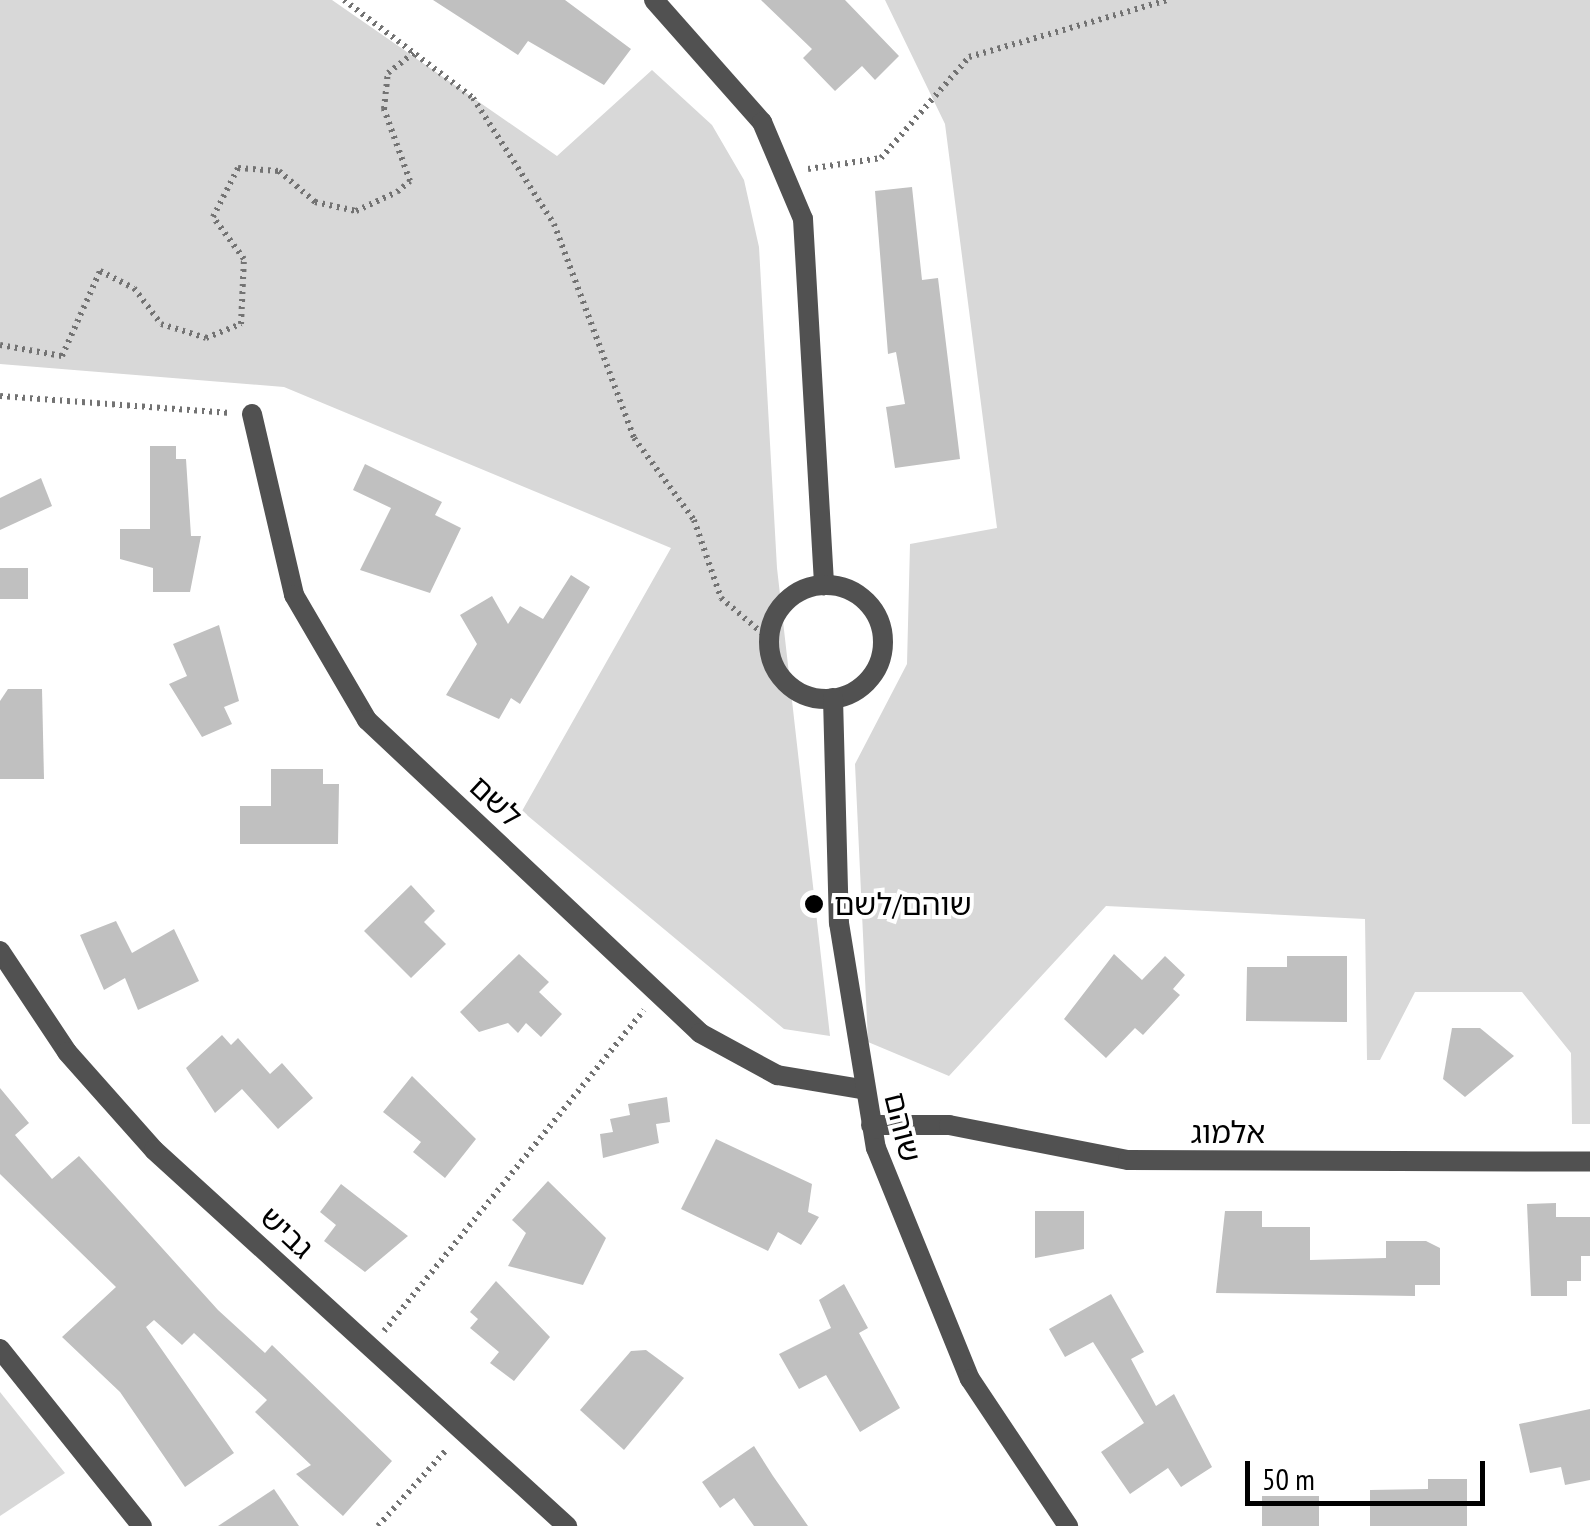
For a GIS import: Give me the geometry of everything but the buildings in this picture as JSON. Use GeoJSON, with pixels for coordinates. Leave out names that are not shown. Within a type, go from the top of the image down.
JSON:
{"type":"FeatureCollection","features":[{"type":"Feature","properties":{"kind":"street"},"geometry":{"type":"LineString","coordinates":[[654,0],[729,77],[786,170],[810,269],[824,586]]}},
{"type":"Feature","properties":{"kind":"street","name":"לשם"},"geometry":{"type":"LineString","coordinates":[[252,414],[282,560],[344,691],[657,994],[760,1069],[862,1089]]}},
{"type":"Feature","properties":{"kind":"street"},"geometry":{"type":"LineString","coordinates":[[824,586],[868,602],[883,636],[874,672],[833,698],[791,688],[768,638],[783,604],[824,586]]}},
{"type":"Feature","properties":{"kind":"street","name":"שוהם"},"geometry":{"type":"LineString","coordinates":[[833,698],[839,923],[862,1089],[871,1126],[930,1301],[1068,1526]]}},
{"type":"Feature","properties":{"kind":"street","name":"גביש"},"geometry":{"type":"LineString","coordinates":[[0,951],[108,1102],[462,1434],[567,1526]]}},
{"type":"Feature","properties":{"kind":"street","name":"אלמוג"},"geometry":{"type":"LineString","coordinates":[[871,1126],[950,1125],[1128,1160],[1590,1162]]}},
{"type":"Feature","properties":{"kind":"street"},"geometry":{"type":"LineString","coordinates":[[0,1350],[142,1526]]}},
{"type":"Feature","properties":{"kind":"path"},"geometry":{"type":"LineString","coordinates":[[344,0],[474,98],[554,224],[634,438],[694,520],[721,598],[768,638]]}},
{"type":"Feature","properties":{"kind":"path"},"geometry":{"type":"LineString","coordinates":[[786,170],[882,158],[969,57],[1168,0]]}},
{"type":"Feature","properties":{"kind":"path"},"geometry":{"type":"LineString","coordinates":[[0,345],[62,356],[100,271],[134,288],[161,324],[206,338],[241,324],[244,259],[213,217],[238,168],[279,170],[315,202],[356,212],[396,192],[410,181],[384,109],[388,74],[414,53]]}},
{"type":"Feature","properties":{"kind":"path"},"geometry":{"type":"LineString","coordinates":[[0,396],[252,414]]}},
{"type":"Feature","properties":{"kind":"path"},"geometry":{"type":"LineString","coordinates":[[370,1349],[657,994]]}},
{"type":"Feature","properties":{"kind":"path"},"geometry":{"type":"LineString","coordinates":[[378,1526],[462,1434]]}},
{"type":"Feature","properties":{"kind":"shaded area"},"geometry":{"type":"Polygon","coordinates":[[[0,0],[332,0],[557,156],[652,70],[712,125],[744,180],[759,247],[777,568],[830,1036],[784,1029],[522,811],[671,548],[284,387],[0,364],[0,0]]]}},
{"type":"Feature","properties":{"kind":"shaded area"},"geometry":{"type":"Polygon","coordinates":[[[885,0],[1590,0],[1590,1124],[1572,1124],[1571,1053],[1522,992],[1415,992],[1380,1060],[1367,1060],[1365,919],[1106,906],[949,1076],[868,1042],[855,764],[907,664],[910,544],[997,528],[945,124],[885,0]]]}},
{"type":"Feature","properties":{"kind":"shaded area"},"geometry":{"type":"Polygon","coordinates":[[[0,1392],[65,1473],[0,1516],[0,1392]]]}},
{"type":"Feature","properties":{"kind":"place","name":"שוהם/לשם"},"geometry":{"type":"Point","coordinates":[814,904]}}]}
